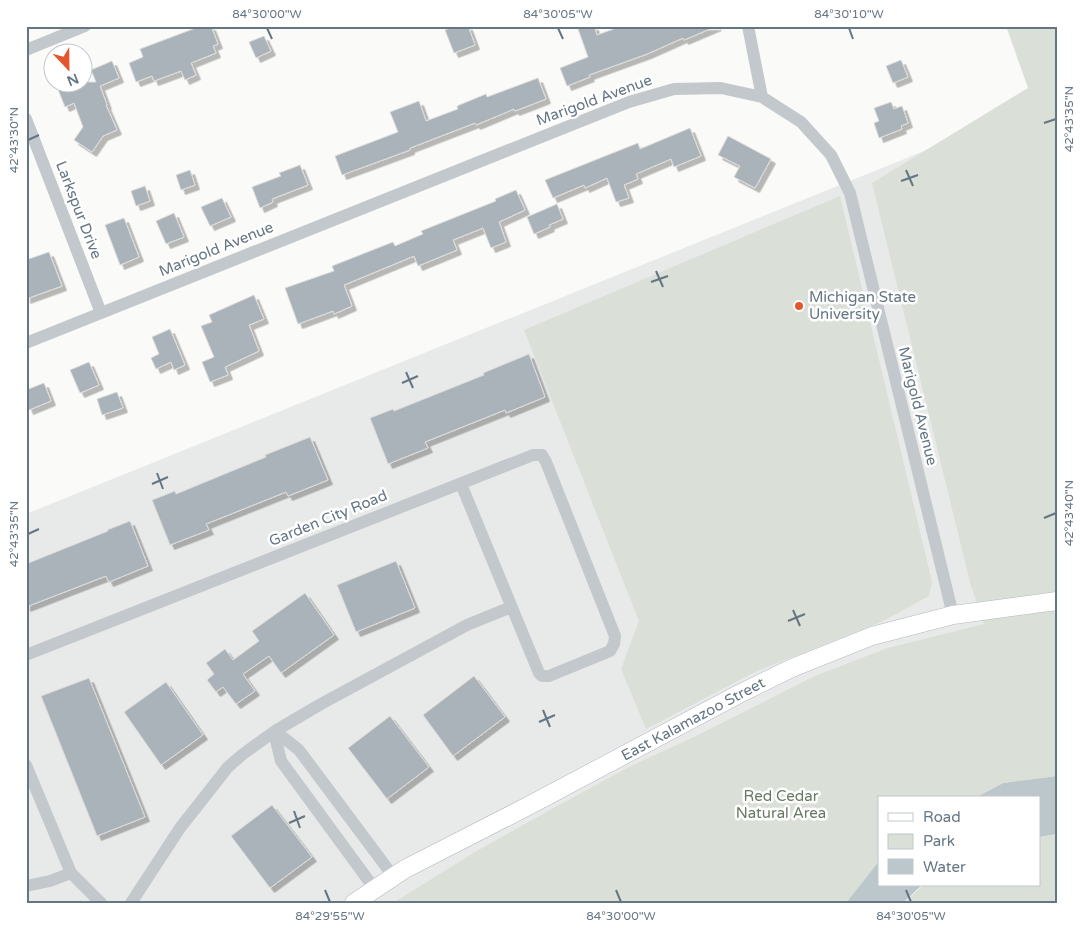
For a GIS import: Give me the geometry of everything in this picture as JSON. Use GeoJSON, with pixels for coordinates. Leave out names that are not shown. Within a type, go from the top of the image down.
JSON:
{"type":"FeatureCollection","features":[{"type":"Feature","properties":{"kind":"street"},"geometry":{"type":"LineString","coordinates":[[26,50],[86,26]]}},
{"type":"Feature","properties":{"kind":"street"},"geometry":{"type":"LineString","coordinates":[[748,26],[762,97]]}},
{"type":"Feature","properties":{"kind":"street","name":"Marigold Avenue"},"geometry":{"type":"LineString","coordinates":[[26,343],[629,102],[683,89],[721,88],[762,97],[802,122],[831,155],[850,193],[953,615]]}},
{"type":"Feature","properties":{"kind":"street","name":"Larkspur Drive"},"geometry":{"type":"LineString","coordinates":[[26,119],[101,313]]}},
{"type":"Feature","properties":{"kind":"street","name":"Garden City Road"},"geometry":{"type":"LineString","coordinates":[[26,655],[532,455],[542,455],[615,636],[614,644],[610,650],[549,676],[542,676],[538,673],[511,607]]}},
{"type":"Feature","properties":{"kind":"street"},"geometry":{"type":"LineString","coordinates":[[131,903],[180,828],[228,767],[275,732],[321,704],[466,625],[511,607],[461,484]]}},
{"type":"Feature","properties":{"kind":"street","name":"East Kalamazoo Street"},"geometry":{"type":"LineString","coordinates":[[354,903],[393,876],[792,668],[872,636],[953,615],[1057,601]]}},
{"type":"Feature","properties":{"kind":"street"},"geometry":{"type":"LineString","coordinates":[[275,732],[299,750],[393,876]]}},
{"type":"Feature","properties":{"kind":"street"},"geometry":{"type":"LineString","coordinates":[[275,732],[281,761],[374,888]]}},
{"type":"Feature","properties":{"kind":"street"},"geometry":{"type":"LineString","coordinates":[[26,765],[70,873],[101,903]]}},
{"type":"Feature","properties":{"kind":"street"},"geometry":{"type":"LineString","coordinates":[[26,886],[50,881],[70,873]]}},
{"type":"Feature","properties":{"kind":"shaded area","name":"Michigan State University"},"geometry":{"type":"Polygon","coordinates":[[[1057,26],[1057,771],[892,796],[878,796],[878,801],[840,903],[26,903],[26,514],[1055,98],[1057,26]]]}},
{"type":"Feature","properties":{"kind":"green space","name":"Red Cedar Natural Area"},"geometry":{"type":"Polygon","coordinates":[[[1006,26],[1057,26],[1057,776],[1003,783],[979,796],[878,796],[878,862],[846,903],[393,903],[475,852],[629,767],[696,736],[817,675],[888,648],[984,624],[971,586],[872,183],[1028,88],[1006,26]]]}},
{"type":"Feature","properties":{"kind":"green space"},"geometry":{"type":"Polygon","coordinates":[[[840,196],[932,582],[929,596],[881,622],[757,671],[646,729],[621,669],[639,621],[524,330],[840,196]]]}},
{"type":"Feature","properties":{"kind":"green space"},"geometry":{"type":"Polygon","coordinates":[[[1057,834],[1057,903],[904,903],[922,886],[1040,886],[1040,837],[1057,834]]]}},
{"type":"Feature","properties":{"kind":"water"},"geometry":{"type":"Polygon","coordinates":[[[1057,776],[1057,834],[1040,837],[1040,796],[979,796],[1003,783],[1057,776]]]}},
{"type":"Feature","properties":{"kind":"water"},"geometry":{"type":"Polygon","coordinates":[[[878,862],[878,886],[921,886],[903,903],[846,903],[878,862]]]}},
{"type":"Feature","properties":{"kind":"building"},"geometry":{"type":"Polygon","coordinates":[[[201,26],[211,26],[218,44],[213,46],[216,53],[191,63],[196,75],[185,80],[181,71],[154,81],[152,76],[136,82],[129,63],[143,57],[140,49],[201,26]]]}},
{"type":"Feature","properties":{"kind":"building"},"geometry":{"type":"Polygon","coordinates":[[[455,26],[468,26],[475,45],[454,53],[445,30],[455,26]]]}},
{"type":"Feature","properties":{"kind":"building"},"geometry":{"type":"Polygon","coordinates":[[[577,26],[594,26],[597,35],[622,26],[717,26],[589,75],[590,77],[567,86],[560,68],[588,57],[577,26]]]}},
{"type":"Feature","properties":{"kind":"building"},"geometry":{"type":"Polygon","coordinates":[[[264,36],[271,51],[256,58],[249,42],[264,36]]]}},
{"type":"Feature","properties":{"kind":"building"},"geometry":{"type":"Polygon","coordinates":[[[901,60],[908,77],[893,83],[886,66],[901,60]]]}},
{"type":"Feature","properties":{"kind":"building"},"geometry":{"type":"Polygon","coordinates":[[[112,61],[119,78],[100,86],[117,130],[103,136],[92,152],[74,140],[83,127],[74,103],[65,107],[59,92],[92,92],[92,82],[96,82],[92,70],[112,61]]]}},
{"type":"Feature","properties":{"kind":"building"},"geometry":{"type":"Polygon","coordinates":[[[538,78],[546,99],[515,111],[514,109],[476,125],[475,123],[342,175],[335,156],[398,132],[390,112],[419,101],[426,121],[458,109],[457,106],[486,94],[487,97],[538,78]]]}},
{"type":"Feature","properties":{"kind":"building"},"geometry":{"type":"Polygon","coordinates":[[[891,102],[894,109],[902,106],[908,123],[901,126],[902,129],[879,138],[874,123],[879,121],[874,108],[891,102]]]}},
{"type":"Feature","properties":{"kind":"building"},"geometry":{"type":"Polygon","coordinates":[[[690,128],[701,156],[674,167],[671,159],[636,174],[638,179],[624,185],[629,198],[616,202],[607,178],[585,188],[584,185],[553,198],[545,180],[638,143],[640,149],[690,128]]]}},
{"type":"Feature","properties":{"kind":"building"},"geometry":{"type":"Polygon","coordinates":[[[728,136],[771,159],[755,188],[734,177],[740,166],[718,155],[728,136]]]}},
{"type":"Feature","properties":{"kind":"building"},"geometry":{"type":"Polygon","coordinates":[[[300,165],[308,185],[272,199],[273,202],[260,208],[252,187],[281,176],[279,173],[300,165]]]}},
{"type":"Feature","properties":{"kind":"building"},"geometry":{"type":"Polygon","coordinates":[[[190,170],[195,185],[181,190],[176,175],[190,170]]]}},
{"type":"Feature","properties":{"kind":"building"},"geometry":{"type":"Polygon","coordinates":[[[145,186],[150,201],[136,206],[131,191],[145,186]]]}},
{"type":"Feature","properties":{"kind":"building"},"geometry":{"type":"Polygon","coordinates":[[[516,190],[525,210],[499,222],[506,242],[491,248],[483,228],[453,240],[457,250],[418,266],[414,256],[344,285],[352,306],[334,314],[333,311],[298,324],[285,288],[334,271],[332,266],[393,242],[395,246],[423,234],[421,231],[496,201],[495,199],[516,190]]]}},
{"type":"Feature","properties":{"kind":"building"},"geometry":{"type":"Polygon","coordinates":[[[222,198],[231,217],[210,226],[201,207],[222,198]]]}},
{"type":"Feature","properties":{"kind":"building"},"geometry":{"type":"Polygon","coordinates":[[[557,204],[563,219],[534,234],[527,217],[557,204]]]}},
{"type":"Feature","properties":{"kind":"building"},"geometry":{"type":"Polygon","coordinates":[[[174,213],[184,237],[166,244],[156,221],[174,213]]]}},
{"type":"Feature","properties":{"kind":"building"},"geometry":{"type":"Polygon","coordinates":[[[124,218],[139,257],[120,265],[105,225],[124,218]]]}},
{"type":"Feature","properties":{"kind":"building"},"geometry":{"type":"Polygon","coordinates":[[[49,252],[62,286],[26,299],[26,260],[49,252]]]}},
{"type":"Feature","properties":{"kind":"building"},"geometry":{"type":"Polygon","coordinates":[[[254,295],[264,319],[249,325],[259,351],[225,367],[228,375],[210,382],[202,362],[214,357],[201,326],[212,322],[209,315],[254,295]]]}},
{"type":"Feature","properties":{"kind":"building"},"geometry":{"type":"Polygon","coordinates":[[[170,329],[185,365],[174,370],[171,362],[156,369],[151,358],[159,354],[152,337],[170,329]]]}},
{"type":"Feature","properties":{"kind":"building"},"geometry":{"type":"Polygon","coordinates":[[[529,354],[545,397],[506,413],[505,410],[425,442],[428,448],[388,464],[370,418],[393,409],[394,411],[484,375],[483,373],[529,354]]]}},
{"type":"Feature","properties":{"kind":"building"},"geometry":{"type":"Polygon","coordinates":[[[89,362],[99,385],[80,393],[70,370],[89,362]]]}},
{"type":"Feature","properties":{"kind":"building"},"geometry":{"type":"Polygon","coordinates":[[[44,383],[51,401],[29,410],[26,403],[26,390],[44,383]]]}},
{"type":"Feature","properties":{"kind":"building"},"geometry":{"type":"Polygon","coordinates":[[[117,392],[123,408],[102,415],[97,399],[117,392]]]}},
{"type":"Feature","properties":{"kind":"building"},"geometry":{"type":"Polygon","coordinates":[[[310,437],[328,480],[288,496],[286,492],[206,524],[209,530],[170,545],[152,500],[175,491],[176,494],[310,437]]]}},
{"type":"Feature","properties":{"kind":"building"},"geometry":{"type":"Polygon","coordinates":[[[130,521],[148,566],[109,582],[106,576],[26,607],[26,564],[130,521]]]}},
{"type":"Feature","properties":{"kind":"building"},"geometry":{"type":"Polygon","coordinates":[[[396,561],[415,608],[356,632],[337,585],[396,561]]]}},
{"type":"Feature","properties":{"kind":"building"},"geometry":{"type":"Polygon","coordinates":[[[305,593],[334,635],[281,673],[269,656],[243,674],[255,691],[236,704],[223,687],[216,692],[207,680],[214,674],[206,663],[225,649],[233,660],[259,641],[252,631],[305,593]]]}},
{"type":"Feature","properties":{"kind":"building"},"geometry":{"type":"Polygon","coordinates":[[[474,676],[505,717],[453,756],[423,715],[474,676]]]}},
{"type":"Feature","properties":{"kind":"building"},"geometry":{"type":"Polygon","coordinates":[[[89,678],[145,817],[97,836],[41,696],[89,678]]]}},
{"type":"Feature","properties":{"kind":"building"},"geometry":{"type":"Polygon","coordinates":[[[166,682],[203,735],[161,765],[124,712],[166,682]]]}},
{"type":"Feature","properties":{"kind":"building"},"geometry":{"type":"Polygon","coordinates":[[[390,716],[429,767],[387,799],[348,748],[390,716]]]}},
{"type":"Feature","properties":{"kind":"building"},"geometry":{"type":"Polygon","coordinates":[[[272,805],[312,857],[270,888],[231,836],[272,805]]]}},
{"type":"Feature","properties":{"kind":"place","name":"Michigan State University"},"geometry":{"type":"Point","coordinates":[799,306]}}]}
